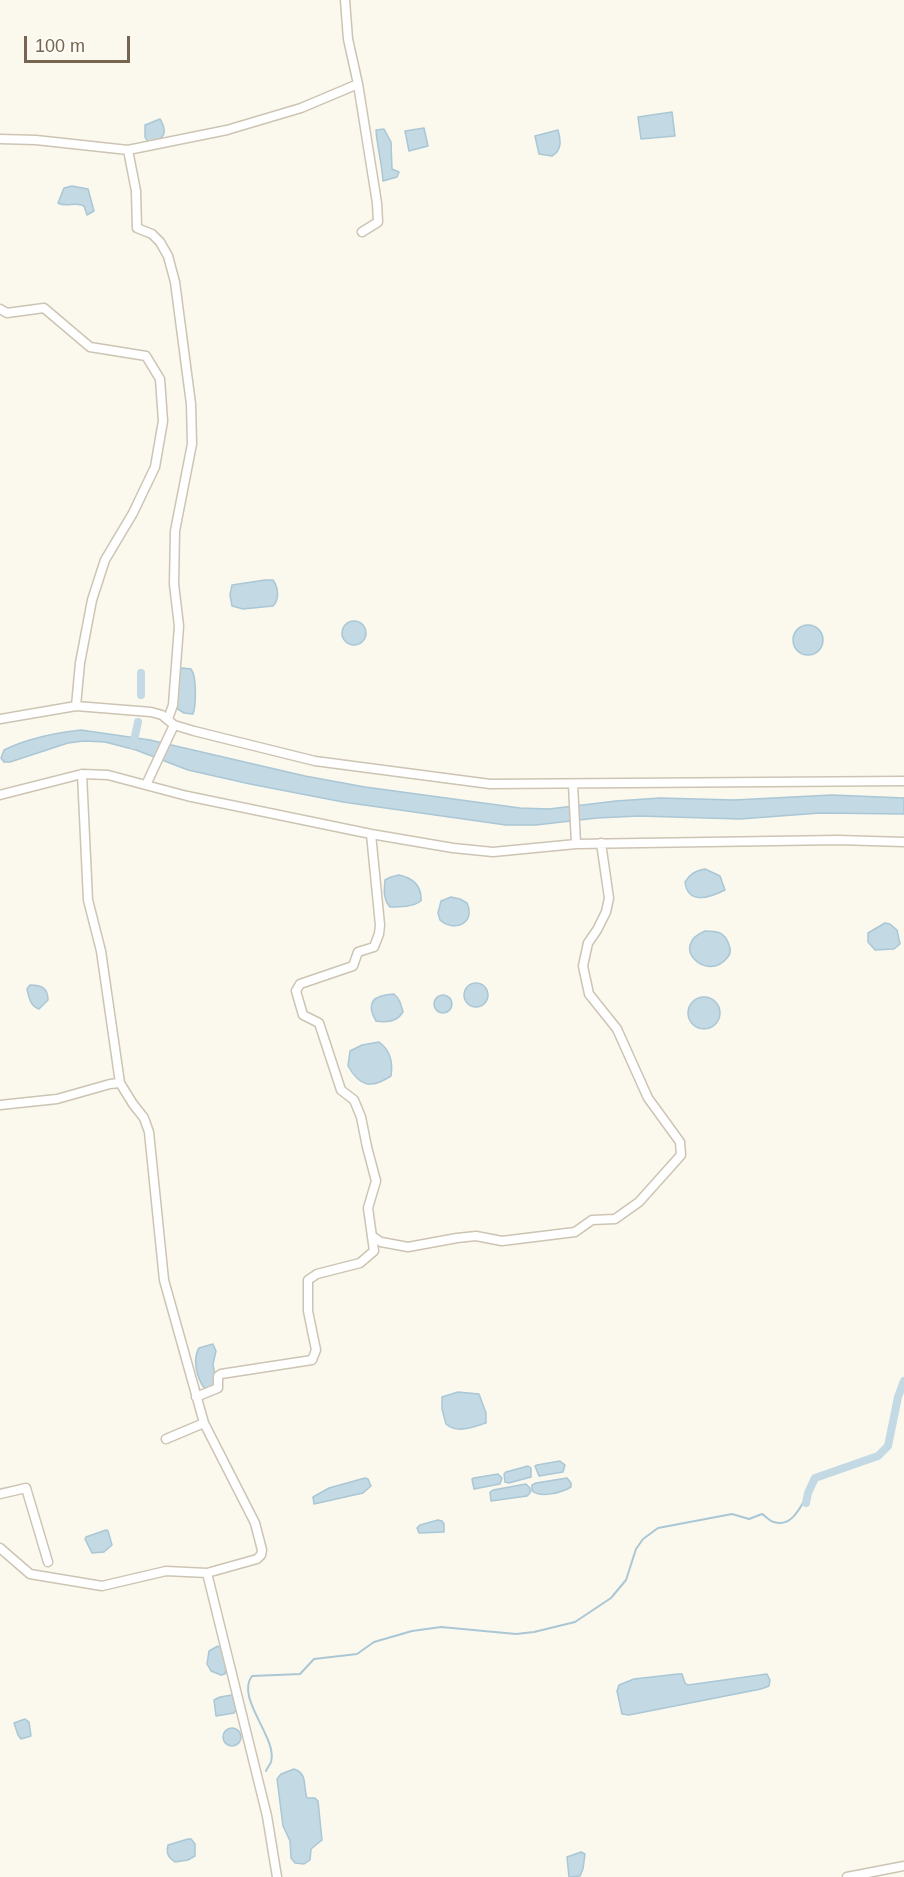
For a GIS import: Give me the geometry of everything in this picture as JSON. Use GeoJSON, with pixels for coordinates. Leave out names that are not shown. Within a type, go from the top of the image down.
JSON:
{"type":"FeatureCollection","features":[{"type":"Feature","properties":{"kind":"street"},"geometry":{"type":"LineString","coordinates":[[345,0],[348,39],[358,84],[376,195],[378,222],[362,232]]}},
{"type":"Feature","properties":{"kind":"street"},"geometry":{"type":"LineString","coordinates":[[0,139],[36,140],[128,150],[227,130],[301,108],[358,84]]}},
{"type":"Feature","properties":{"kind":"street"},"geometry":{"type":"LineString","coordinates":[[128,150],[136,191],[137,228],[152,234],[160,242],[168,256],[175,282],[191,404],[192,444],[175,531],[174,584],[179,627],[171,722],[146,785]]}},
{"type":"Feature","properties":{"kind":"street"},"geometry":{"type":"LineString","coordinates":[[0,309],[8,313],[44,308],[90,347],[146,356],[160,379],[163,421],[154,467],[133,513],[105,560],[92,600],[80,663],[76,706]]}},
{"type":"Feature","properties":{"kind":"street"},"geometry":{"type":"LineString","coordinates":[[0,719],[76,706],[151,712],[171,722],[315,761],[490,784],[904,781]]}},
{"type":"Feature","properties":{"kind":"street"},"geometry":{"type":"LineString","coordinates":[[0,1548],[30,1574],[102,1586],[166,1571],[207,1573],[257,1559],[262,1550],[255,1523],[204,1424],[164,1280],[149,1132],[144,1118],[120,1083],[101,951],[88,900],[82,774]]}},
{"type":"Feature","properties":{"kind":"street"},"geometry":{"type":"LineString","coordinates":[[0,795],[82,774],[108,775],[187,796],[371,834],[453,848],[493,852],[601,843],[838,840],[904,842]]}},
{"type":"Feature","properties":{"kind":"street"},"geometry":{"type":"LineString","coordinates":[[573,784],[576,844]]}},
{"type":"Feature","properties":{"kind":"street"},"geometry":{"type":"LineString","coordinates":[[196,1397],[218,1388],[218,1377],[221,1374],[312,1360],[316,1350],[308,1311],[308,1280],[318,1274],[360,1263],[374,1251],[368,1208],[376,1181],[361,1117],[354,1100],[341,1090],[319,1023],[303,1015],[297,991],[300,984],[352,966],[358,952],[374,947],[380,934],[380,925],[371,834]]}},
{"type":"Feature","properties":{"kind":"street"},"geometry":{"type":"LineString","coordinates":[[372,1236],[381,1242],[408,1247],[476,1236],[502,1241],[575,1232],[592,1220],[615,1219],[639,1203],[681,1155],[680,1142],[648,1098],[617,1029],[589,994],[583,966],[588,943],[606,912],[609,898],[601,843]]}},
{"type":"Feature","properties":{"kind":"street"},"geometry":{"type":"LineString","coordinates":[[0,1105],[57,1099],[120,1083]]}},
{"type":"Feature","properties":{"kind":"street"},"geometry":{"type":"LineString","coordinates":[[166,1439],[204,1424]]}},
{"type":"Feature","properties":{"kind":"street"},"geometry":{"type":"LineString","coordinates":[[0,1494],[26,1488],[48,1562]]}},
{"type":"Feature","properties":{"kind":"street"},"geometry":{"type":"LineString","coordinates":[[207,1573],[267,1816],[278,1877]]}},
{"type":"Feature","properties":{"kind":"street"},"geometry":{"type":"LineString","coordinates":[[847,1877],[904,1866]]}},
{"type":"Feature","properties":{"kind":"water"},"geometry":{"type":"Polygon","coordinates":[[[672,112],[675,136],[641,139],[638,117],[672,112]]]}},
{"type":"Feature","properties":{"kind":"water"},"geometry":{"type":"Polygon","coordinates":[[[160,119],[164,129],[163,135],[149,144],[145,137],[145,125],[160,119]]]}},
{"type":"Feature","properties":{"kind":"water"},"geometry":{"type":"Polygon","coordinates":[[[424,128],[428,146],[409,151],[405,131],[424,128]]]}},
{"type":"Feature","properties":{"kind":"water"},"geometry":{"type":"Polygon","coordinates":[[[384,129],[391,142],[392,169],[399,172],[397,177],[383,181],[376,130],[384,129]]]}},
{"type":"Feature","properties":{"kind":"water"},"geometry":{"type":"Polygon","coordinates":[[[558,130],[560,141],[558,151],[552,156],[539,154],[535,136],[558,130]]]}},
{"type":"Feature","properties":{"kind":"water"},"geometry":{"type":"Polygon","coordinates":[[[72,186],[88,189],[94,211],[87,215],[84,206],[58,203],[64,188],[72,186]]]}},
{"type":"Feature","properties":{"kind":"water"},"geometry":{"type":"Polygon","coordinates":[[[273,580],[276,586],[278,593],[273,606],[243,609],[232,606],[230,595],[232,585],[273,580]]]}},
{"type":"Feature","properties":{"kind":"water"},"geometry":{"type":"Polygon","coordinates":[[[354,621],[359,622],[365,628],[365,638],[359,644],[354,645],[349,644],[343,638],[342,633],[343,628],[349,622],[354,621]]]}},
{"type":"Feature","properties":{"kind":"water"},"geometry":{"type":"Polygon","coordinates":[[[808,625],[819,629],[823,640],[819,651],[808,655],[797,651],[793,640],[797,629],[808,625]]]}},
{"type":"Feature","properties":{"kind":"water"},"geometry":{"type":"Polygon","coordinates":[[[179,669],[191,669],[193,673],[195,698],[193,714],[184,713],[176,708],[179,669]]]}},
{"type":"Feature","properties":{"kind":"water"},"geometry":{"type":"Polygon","coordinates":[[[81,730],[150,740],[305,776],[365,787],[520,808],[549,809],[660,798],[734,800],[832,795],[904,798],[904,814],[820,813],[740,819],[639,816],[536,825],[506,825],[343,802],[250,784],[188,770],[136,750],[105,742],[68,743],[10,762],[4,762],[1,758],[4,750],[22,742],[52,734],[81,730]]]}},
{"type":"Feature","properties":{"kind":"water"},"geometry":{"type":"Polygon","coordinates":[[[705,869],[720,876],[725,890],[707,897],[695,897],[687,890],[685,882],[693,873],[705,869]]]}},
{"type":"Feature","properties":{"kind":"water"},"geometry":{"type":"Polygon","coordinates":[[[399,875],[416,883],[421,901],[410,906],[390,907],[385,898],[385,880],[399,875]]]}},
{"type":"Feature","properties":{"kind":"water"},"geometry":{"type":"Polygon","coordinates":[[[451,897],[467,903],[469,910],[466,921],[458,926],[446,924],[440,920],[438,913],[441,901],[451,897]]]}},
{"type":"Feature","properties":{"kind":"water"},"geometry":{"type":"Polygon","coordinates":[[[885,923],[897,930],[900,944],[894,949],[875,950],[868,942],[868,933],[885,923]]]}},
{"type":"Feature","properties":{"kind":"water"},"geometry":{"type":"Polygon","coordinates":[[[705,931],[720,933],[727,941],[730,953],[719,965],[701,964],[690,953],[690,945],[695,937],[705,931]]]}},
{"type":"Feature","properties":{"kind":"water"},"geometry":{"type":"Polygon","coordinates":[[[476,983],[485,986],[488,995],[485,1004],[476,1007],[467,1004],[464,995],[467,986],[476,983]]]}},
{"type":"Feature","properties":{"kind":"water"},"geometry":{"type":"Polygon","coordinates":[[[30,985],[41,987],[47,993],[48,1000],[39,1009],[29,998],[27,989],[30,985]]]}},
{"type":"Feature","properties":{"kind":"water"},"geometry":{"type":"Polygon","coordinates":[[[394,994],[403,1012],[391,1021],[376,1021],[371,1009],[373,1001],[381,996],[394,994]]]}},
{"type":"Feature","properties":{"kind":"water"},"geometry":{"type":"Polygon","coordinates":[[[439,995],[447,995],[452,1000],[450,1011],[439,1013],[434,1008],[434,1000],[439,995]]]}},
{"type":"Feature","properties":{"kind":"water"},"geometry":{"type":"Polygon","coordinates":[[[704,997],[716,1001],[720,1013],[716,1025],[704,1029],[692,1025],[688,1013],[692,1001],[704,997]]]}},
{"type":"Feature","properties":{"kind":"water"},"geometry":{"type":"Polygon","coordinates":[[[379,1042],[390,1057],[391,1076],[378,1083],[366,1084],[352,1073],[348,1066],[350,1051],[362,1045],[379,1042]]]}},
{"type":"Feature","properties":{"kind":"water"},"geometry":{"type":"Polygon","coordinates":[[[213,1344],[216,1351],[213,1364],[216,1382],[205,1389],[198,1375],[196,1358],[199,1348],[213,1344]]]}},
{"type":"Feature","properties":{"kind":"water"},"geometry":{"type":"Polygon","coordinates":[[[458,1392],[479,1394],[486,1413],[486,1423],[460,1429],[446,1424],[442,1397],[458,1392]]]}},
{"type":"Feature","properties":{"kind":"water"},"geometry":{"type":"Polygon","coordinates":[[[560,1461],[565,1465],[563,1472],[539,1476],[535,1466],[560,1461]]]}},
{"type":"Feature","properties":{"kind":"water"},"geometry":{"type":"Polygon","coordinates":[[[528,1466],[531,1468],[531,1477],[505,1482],[506,1472],[528,1466]]]}},
{"type":"Feature","properties":{"kind":"water"},"geometry":{"type":"Polygon","coordinates":[[[498,1474],[502,1478],[500,1484],[474,1489],[472,1479],[498,1474]]]}},
{"type":"Feature","properties":{"kind":"water"},"geometry":{"type":"Polygon","coordinates":[[[365,1478],[371,1486],[363,1493],[314,1504],[313,1497],[329,1488],[365,1478]]]}},
{"type":"Feature","properties":{"kind":"water"},"geometry":{"type":"Polygon","coordinates":[[[567,1478],[571,1487],[562,1491],[540,1494],[532,1491],[532,1485],[536,1483],[567,1478]]]}},
{"type":"Feature","properties":{"kind":"water"},"geometry":{"type":"Polygon","coordinates":[[[526,1484],[530,1488],[527,1496],[491,1501],[490,1492],[493,1490],[526,1484]]]}},
{"type":"Feature","properties":{"kind":"water"},"geometry":{"type":"Polygon","coordinates":[[[438,1520],[444,1524],[444,1532],[419,1533],[417,1528],[420,1525],[438,1520]]]}},
{"type":"Feature","properties":{"kind":"water"},"geometry":{"type":"Polygon","coordinates":[[[106,1530],[112,1545],[104,1552],[92,1553],[86,1537],[106,1530]]]}},
{"type":"Feature","properties":{"kind":"water"},"geometry":{"type":"Polygon","coordinates":[[[218,1646],[226,1663],[225,1674],[221,1675],[211,1671],[207,1664],[209,1651],[218,1646]]]}},
{"type":"Feature","properties":{"kind":"water"},"geometry":{"type":"Polygon","coordinates":[[[682,1674],[688,1685],[767,1674],[770,1680],[769,1686],[761,1689],[629,1715],[622,1714],[617,1691],[619,1685],[634,1679],[682,1674]]]}},
{"type":"Feature","properties":{"kind":"water"},"geometry":{"type":"Polygon","coordinates":[[[232,1695],[236,1710],[234,1713],[216,1716],[214,1700],[232,1695]]]}},
{"type":"Feature","properties":{"kind":"water"},"geometry":{"type":"Polygon","coordinates":[[[25,1719],[29,1722],[31,1736],[21,1739],[14,1723],[25,1719]]]}},
{"type":"Feature","properties":{"kind":"water"},"geometry":{"type":"Polygon","coordinates":[[[232,1728],[238,1731],[241,1737],[238,1743],[232,1746],[226,1743],[223,1737],[226,1731],[232,1728]]]}},
{"type":"Feature","properties":{"kind":"water"},"geometry":{"type":"Polygon","coordinates":[[[294,1769],[303,1777],[307,1798],[315,1798],[318,1801],[322,1840],[311,1849],[310,1860],[304,1864],[295,1863],[291,1858],[290,1841],[283,1826],[277,1779],[281,1774],[294,1769]]]}},
{"type":"Feature","properties":{"kind":"water"},"geometry":{"type":"Polygon","coordinates":[[[188,1839],[195,1844],[195,1856],[188,1860],[175,1862],[168,1855],[168,1845],[188,1839]]]}},
{"type":"Feature","properties":{"kind":"water"},"geometry":{"type":"Polygon","coordinates":[[[581,1852],[585,1854],[580,1876],[569,1877],[567,1857],[581,1852]]]}},
{"type":"Feature","properties":{"kind":"waterway"},"geometry":{"type":"LineString","coordinates":[[141,673],[141,695]]}},
{"type":"Feature","properties":{"kind":"waterway"},"geometry":{"type":"LineString","coordinates":[[133,745],[138,722]]}},
{"type":"Feature","properties":{"kind":"waterway"},"geometry":{"type":"LineString","coordinates":[[806,1503],[815,1478],[878,1456],[888,1446],[898,1397],[904,1381]]}},
{"type":"Feature","properties":{"kind":"waterway"},"geometry":{"type":"LineString","coordinates":[[266,1771],[271,1762],[271,1752],[269,1742],[252,1707],[248,1685],[252,1676],[300,1674],[314,1659],[357,1654],[374,1642],[412,1631],[441,1627],[516,1634],[575,1622],[611,1598],[626,1580],[636,1549],[643,1539],[658,1528],[732,1514],[749,1519],[762,1514],[772,1521],[785,1522],[794,1516],[807,1496]]}}]}
